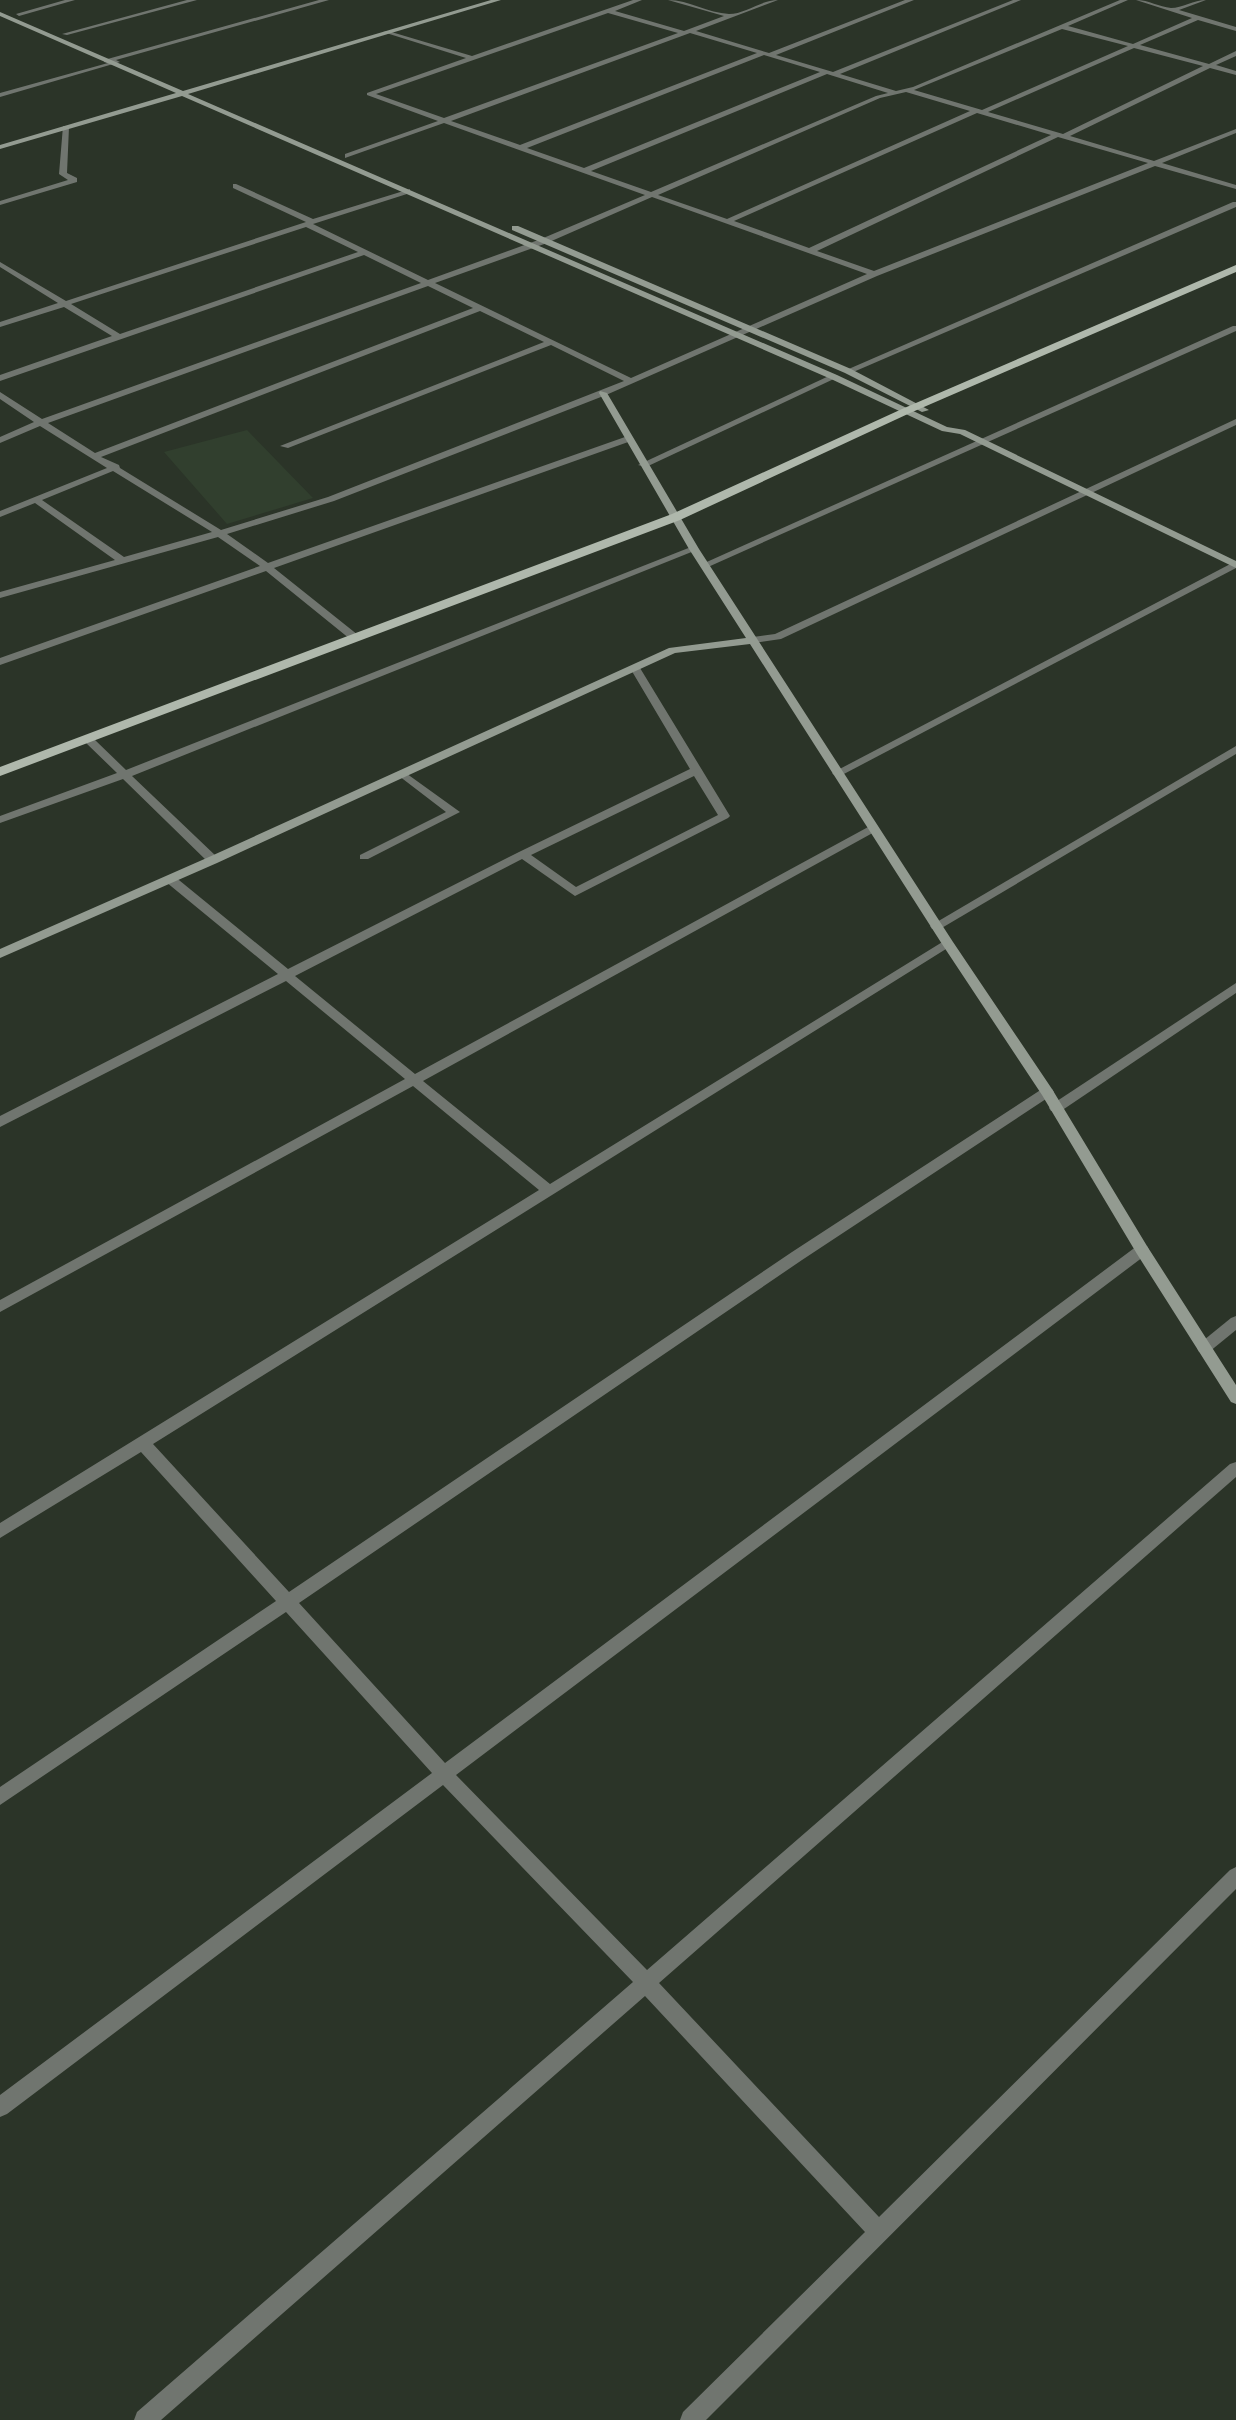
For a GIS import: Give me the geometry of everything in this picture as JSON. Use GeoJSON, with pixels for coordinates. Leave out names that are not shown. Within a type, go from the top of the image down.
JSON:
{"type":"FeatureCollection","features":[{"type":"Feature","properties":{"kind":"main road"},"geometry":{"type":"LineString","coordinates":[[247,65],[472,0]]}},
{"type":"Feature","properties":{"kind":"main road"},"geometry":{"type":"LineString","coordinates":[[192,89],[498,0]]}},
{"type":"Feature","properties":{"kind":"main road"},"geometry":{"type":"LineString","coordinates":[[0,6],[65,34],[168,87]]}},
{"type":"Feature","properties":{"kind":"main road"},"geometry":{"type":"LineString","coordinates":[[0,14],[180,88],[531,246],[834,377],[955,425],[982,443],[1236,564]]}},
{"type":"Feature","properties":{"kind":"main road"},"geometry":{"type":"LineString","coordinates":[[155,91],[168,87],[192,89],[848,371],[945,429],[962,432]]}},
{"type":"Feature","properties":{"kind":"main road"},"geometry":{"type":"LineString","coordinates":[[0,147],[180,88]]}},
{"type":"Feature","properties":{"kind":"main road"},"geometry":{"type":"LineString","coordinates":[[0,772],[676,517],[912,409],[1236,268]]}},
{"type":"Feature","properties":{"kind":"main road"},"geometry":{"type":"LineString","coordinates":[[603,393],[694,549],[936,926],[1047,1092],[1142,1250],[1236,1398]]}},
{"type":"Feature","properties":{"kind":"main road"},"geometry":{"type":"LineString","coordinates":[[0,954],[673,650],[753,640]]}},
{"type":"Feature","properties":{"kind":"street"},"geometry":{"type":"LineString","coordinates":[[19,14],[72,0]]}},
{"type":"Feature","properties":{"kind":"street"},"geometry":{"type":"LineString","coordinates":[[65,34],[194,0]]}},
{"type":"Feature","properties":{"kind":"street"},"geometry":{"type":"LineString","coordinates":[[0,95],[326,0]]}},
{"type":"Feature","properties":{"kind":"street"},"geometry":{"type":"LineString","coordinates":[[639,0],[369,94],[874,274]]}},
{"type":"Feature","properties":{"kind":"street"},"geometry":{"type":"LineString","coordinates":[[671,0],[730,16]]}},
{"type":"Feature","properties":{"kind":"street"},"geometry":{"type":"LineString","coordinates":[[348,156],[775,0]]}},
{"type":"Feature","properties":{"kind":"street"},"geometry":{"type":"LineString","coordinates":[[520,148],[911,0]]}},
{"type":"Feature","properties":{"kind":"street"},"geometry":{"type":"LineString","coordinates":[[584,171],[1018,0]]}},
{"type":"Feature","properties":{"kind":"street"},"geometry":{"type":"LineString","coordinates":[[0,440],[40,423],[544,241],[894,92],[905,90],[1125,0]]}},
{"type":"Feature","properties":{"kind":"street"},"geometry":{"type":"LineString","coordinates":[[1139,0],[1236,29]]}},
{"type":"Feature","properties":{"kind":"street"},"geometry":{"type":"LineString","coordinates":[[1173,10],[1203,0]]}},
{"type":"Feature","properties":{"kind":"street"},"geometry":{"type":"LineString","coordinates":[[608,10],[894,92]]}},
{"type":"Feature","properties":{"kind":"street"},"geometry":{"type":"LineString","coordinates":[[726,222],[1197,18]]}},
{"type":"Feature","properties":{"kind":"street"},"geometry":{"type":"LineString","coordinates":[[1060,26],[1236,73]]}},
{"type":"Feature","properties":{"kind":"street"},"geometry":{"type":"LineString","coordinates":[[386,32],[472,58]]}},
{"type":"Feature","properties":{"kind":"street"},"geometry":{"type":"LineString","coordinates":[[810,251],[1236,53]]}},
{"type":"Feature","properties":{"kind":"street"},"geometry":{"type":"LineString","coordinates":[[0,83],[17,90]]}},
{"type":"Feature","properties":{"kind":"street"},"geometry":{"type":"LineString","coordinates":[[905,90],[1236,187]]}},
{"type":"Feature","properties":{"kind":"street"},"geometry":{"type":"LineString","coordinates":[[0,204],[74,180],[63,174],[65,127]]}},
{"type":"Feature","properties":{"kind":"street"},"geometry":{"type":"LineString","coordinates":[[0,595],[331,499],[603,393],[874,274],[1236,131]]}},
{"type":"Feature","properties":{"kind":"street"},"geometry":{"type":"LineString","coordinates":[[236,186],[631,381]]}},
{"type":"Feature","properties":{"kind":"street"},"geometry":{"type":"LineString","coordinates":[[0,325],[407,191]]}},
{"type":"Feature","properties":{"kind":"street"},"geometry":{"type":"LineString","coordinates":[[848,371],[1236,204]]}},
{"type":"Feature","properties":{"kind":"street"},"geometry":{"type":"LineString","coordinates":[[0,378],[365,252]]}},
{"type":"Feature","properties":{"kind":"street"},"geometry":{"type":"LineString","coordinates":[[0,264],[119,337]]}},
{"type":"Feature","properties":{"kind":"street"},"geometry":{"type":"LineString","coordinates":[[97,455],[481,308]]}},
{"type":"Feature","properties":{"kind":"street"},"geometry":{"type":"LineString","coordinates":[[705,565],[1236,328]]}},
{"type":"Feature","properties":{"kind":"street"},"geometry":{"type":"LineString","coordinates":[[285,446],[552,342]]}},
{"type":"Feature","properties":{"kind":"street"},"geometry":{"type":"LineString","coordinates":[[643,465],[834,377]]}},
{"type":"Feature","properties":{"kind":"street"},"geometry":{"type":"LineString","coordinates":[[0,395],[40,423],[97,455],[220,533],[354,637]]}},
{"type":"Feature","properties":{"kind":"street"},"geometry":{"type":"LineString","coordinates":[[753,640],[777,638],[1082,492],[1236,422]]}},
{"type":"Feature","properties":{"kind":"street"},"geometry":{"type":"LineString","coordinates":[[0,662],[628,439]]}},
{"type":"Feature","properties":{"kind":"street"},"geometry":{"type":"LineString","coordinates":[[0,514],[116,467]]}},
{"type":"Feature","properties":{"kind":"street"},"geometry":{"type":"LineString","coordinates":[[36,500],[123,561]]}},
{"type":"Feature","properties":{"kind":"street"},"geometry":{"type":"LineString","coordinates":[[0,820],[126,774],[694,549]]}},
{"type":"Feature","properties":{"kind":"street"},"geometry":{"type":"LineString","coordinates":[[838,773],[1236,564]]}},
{"type":"Feature","properties":{"kind":"street"},"geometry":{"type":"LineString","coordinates":[[523,854],[575,892],[724,816],[635,668]]}},
{"type":"Feature","properties":{"kind":"street"},"geometry":{"type":"LineString","coordinates":[[89,740],[213,860]]}},
{"type":"Feature","properties":{"kind":"street"},"geometry":{"type":"LineString","coordinates":[[936,926],[1236,749]]}},
{"type":"Feature","properties":{"kind":"street"},"geometry":{"type":"LineString","coordinates":[[0,1122],[523,854],[696,771]]}},
{"type":"Feature","properties":{"kind":"street"},"geometry":{"type":"LineString","coordinates":[[364,857],[454,812],[403,774]]}},
{"type":"Feature","properties":{"kind":"street"},"geometry":{"type":"LineString","coordinates":[[0,1307],[412,1078],[874,828]]}},
{"type":"Feature","properties":{"kind":"street"},"geometry":{"type":"LineString","coordinates":[[170,879],[549,1191]]}},
{"type":"Feature","properties":{"kind":"street"},"geometry":{"type":"LineString","coordinates":[[0,1531],[948,944]]}},
{"type":"Feature","properties":{"kind":"street"},"geometry":{"type":"LineString","coordinates":[[1056,1108],[1236,987]]}},
{"type":"Feature","properties":{"kind":"street"},"geometry":{"type":"LineString","coordinates":[[0,1797],[785,1264],[1047,1092]]}},
{"type":"Feature","properties":{"kind":"street"},"geometry":{"type":"LineString","coordinates":[[0,2107],[1142,1250]]}},
{"type":"Feature","properties":{"kind":"street"},"geometry":{"type":"LineString","coordinates":[[1204,1348],[1236,1322]]}},
{"type":"Feature","properties":{"kind":"street"},"geometry":{"type":"LineString","coordinates":[[142,1443],[444,1774],[646,1983],[879,2232]]}},
{"type":"Feature","properties":{"kind":"street"},"geometry":{"type":"LineString","coordinates":[[145,2420],[1236,1468]]}},
{"type":"Feature","properties":{"kind":"street"},"geometry":{"type":"LineString","coordinates":[[691,2420],[1236,1876]]}},
{"type":"Feature","properties":{"kind":"shaded area"},"geometry":{"type":"Polygon","coordinates":[[[247,430],[313,498],[227,524],[164,452],[247,430]]]}}]}
